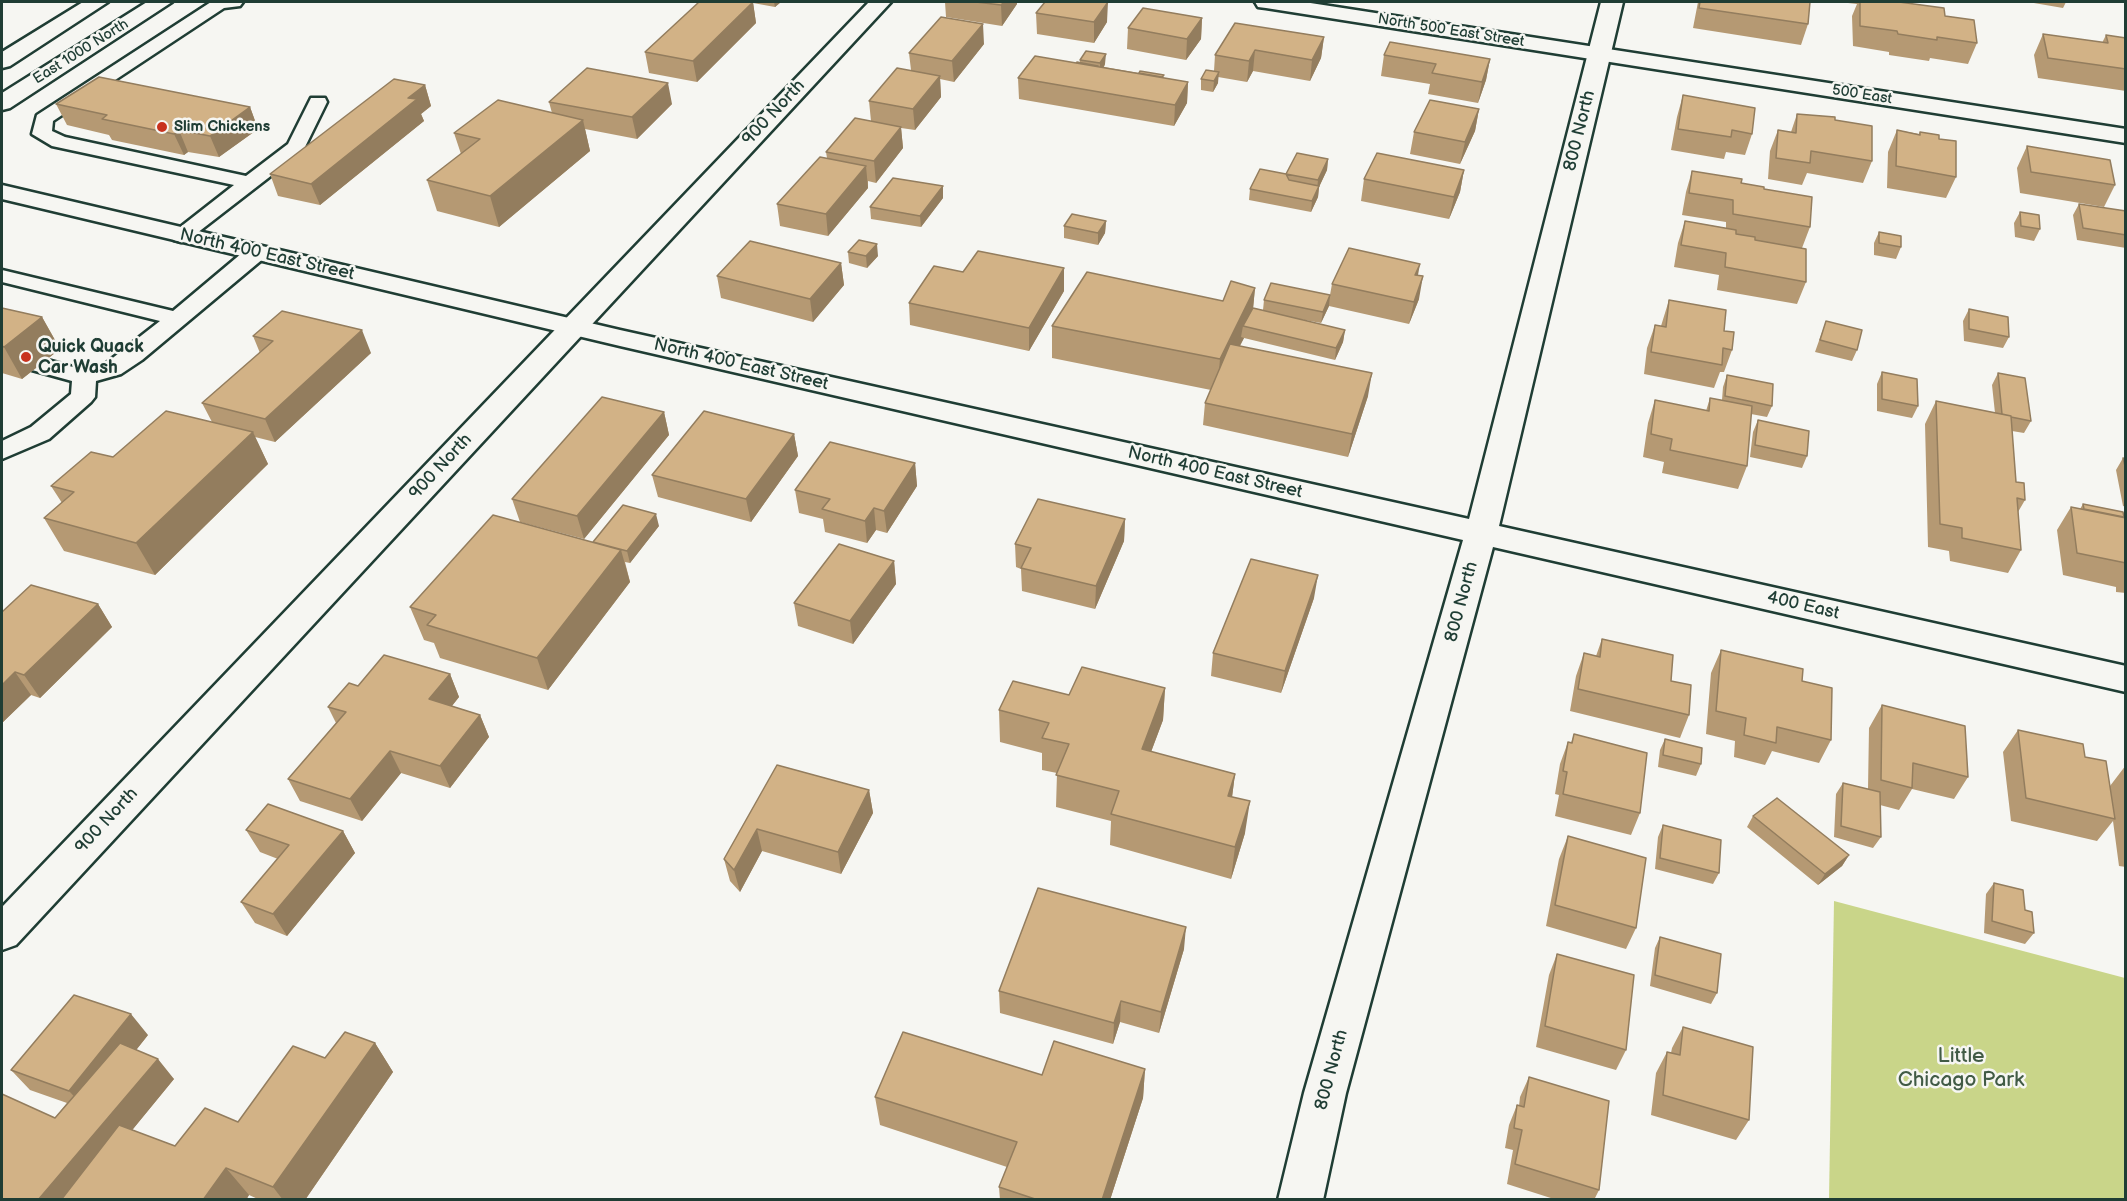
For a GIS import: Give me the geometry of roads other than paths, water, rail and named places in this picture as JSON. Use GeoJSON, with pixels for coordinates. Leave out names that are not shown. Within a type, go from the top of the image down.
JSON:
{"type":"FeatureCollection","features":[{"type":"Feature","properties":{"kind":"street","name":"East 1000 North"},"geometry":{"type":"LineString","coordinates":[[2,61],[98,2]]}},
{"type":"Feature","properties":{"kind":"street","name":"East 1000 North"},"geometry":{"type":"LineString","coordinates":[[2,103],[161,2]]}},
{"type":"Feature","properties":{"kind":"street","name":"900 North"},"geometry":{"type":"LineString","coordinates":[[2,933],[880,2]]}},
{"type":"Feature","properties":{"kind":"street","name":"North 500 East Street"},"geometry":{"type":"LineString","coordinates":[[1266,2],[1599,55]]}},
{"type":"Feature","properties":{"kind":"street","name":"800 North"},"geometry":{"type":"LineString","coordinates":[[1300,1200],[1325,1093],[1481,533],[1612,2]]}},
{"type":"Feature","properties":{"kind":"street","name":"500 East"},"geometry":{"type":"LineString","coordinates":[[1599,55],[2126,136]]}},
{"type":"Feature","properties":{"kind":"street","name":"North 400 East Street"},"geometry":{"type":"LineString","coordinates":[[2,192],[572,327],[1481,533]]}},
{"type":"Feature","properties":{"kind":"street","name":"400 East"},"geometry":{"type":"LineString","coordinates":[[1481,533],[2126,679]]}},
{"type":"Feature","properties":{"kind":"lane"},"geometry":{"type":"LineString","coordinates":[[42,134],[44,119],[220,3],[234,2]]}},
{"type":"Feature","properties":{"kind":"lane"},"geometry":{"type":"LineString","coordinates":[[42,134],[242,2]]}},
{"type":"Feature","properties":{"kind":"lane"},"geometry":{"type":"LineString","coordinates":[[181,236],[296,147],[318,102]]}},
{"type":"Feature","properties":{"kind":"lane"},"geometry":{"type":"LineString","coordinates":[[42,134],[59,142],[251,183]]}},
{"type":"Feature","properties":{"kind":"lane"},"geometry":{"type":"LineString","coordinates":[[40,364],[84,377],[113,369],[178,319],[256,253]]}},
{"type":"Feature","properties":{"kind":"lane"},"geometry":{"type":"LineString","coordinates":[[2,276],[178,319]]}},
{"type":"Feature","properties":{"kind":"lane"},"geometry":{"type":"LineString","coordinates":[[2,451],[40,433],[83,396],[84,377]]}},
{"type":"Feature","properties":{"kind":"place","name":"Slim Chickens"},"geometry":{"type":"Point","coordinates":[162,127]}},
{"type":"Feature","properties":{"kind":"place","name":"Quick Quack Car Wash"},"geometry":{"type":"Point","coordinates":[26,357]}},
{"type":"Feature","properties":{"kind":"park label","name":"Little Chicago Park"},"geometry":{"type":"Point","coordinates":[1961,1069]}}]}
